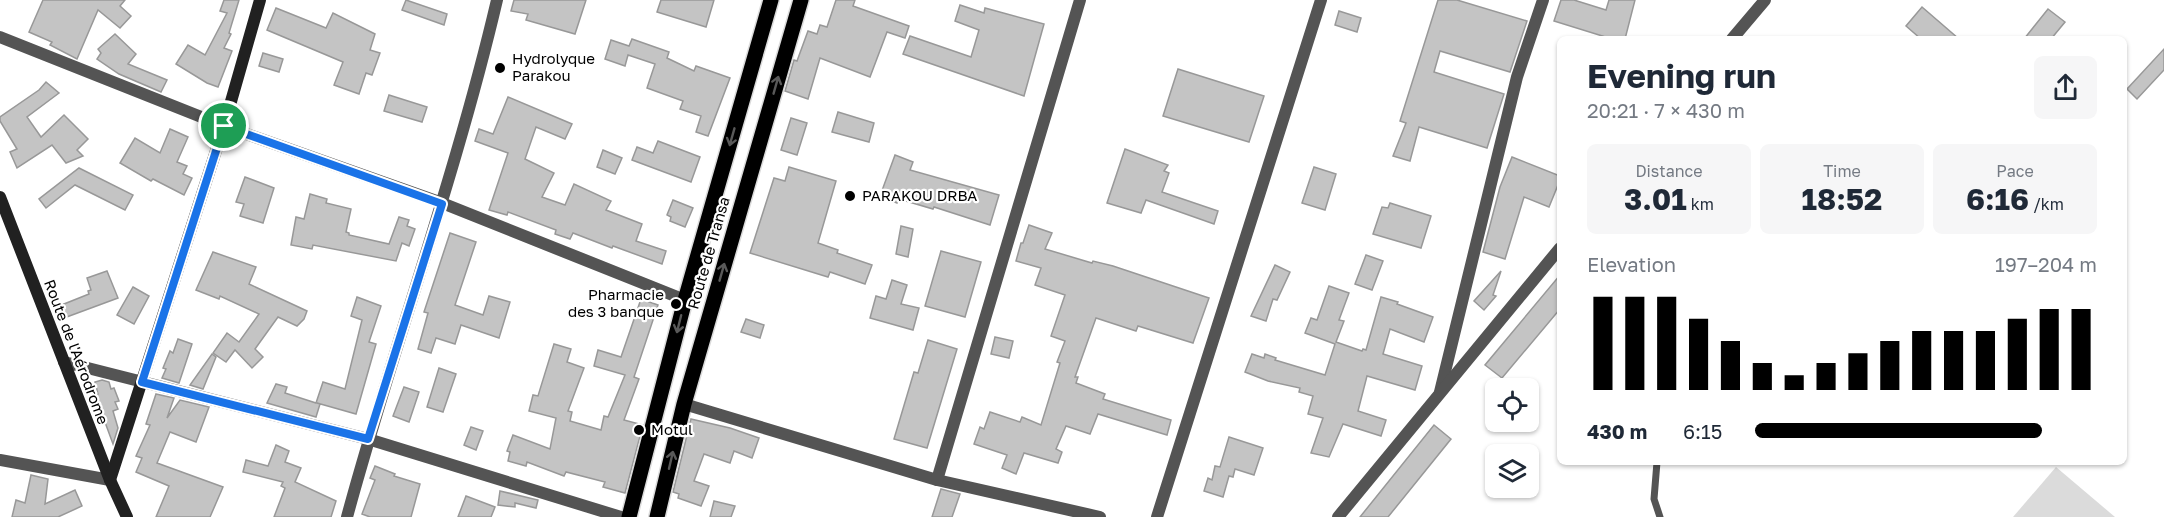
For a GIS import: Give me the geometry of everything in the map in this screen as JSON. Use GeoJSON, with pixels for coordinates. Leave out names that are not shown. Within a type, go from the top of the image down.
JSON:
{"type":"FeatureCollection","features":[{"type":"Feature","properties":{"kind":"main road","name":"Route de Transa"},"geometry":{"type":"LineString","coordinates":[[629,517],[685,300],[771,0]]}},
{"type":"Feature","properties":{"kind":"main road","name":"Route de Transa"},"geometry":{"type":"LineString","coordinates":[[657,517],[684,404],[801,0]]}},
{"type":"Feature","properties":{"kind":"street"},"geometry":{"type":"LineString","coordinates":[[0,460],[110,480],[224,126],[260,0]]}},
{"type":"Feature","properties":{"kind":"street"},"geometry":{"type":"LineString","coordinates":[[347,517],[368,439],[478,81],[497,0]]}},
{"type":"Feature","properties":{"kind":"street"},"geometry":{"type":"LineString","coordinates":[[938,480],[1080,0]]}},
{"type":"Feature","properties":{"kind":"street"},"geometry":{"type":"LineString","coordinates":[[1157,517],[1321,0]]}},
{"type":"Feature","properties":{"kind":"street"},"geometry":{"type":"LineString","coordinates":[[1440,392],[1517,76],[1543,0]]}},
{"type":"Feature","properties":{"kind":"street"},"geometry":{"type":"LineString","coordinates":[[1735,36],[1765,0]]}},
{"type":"Feature","properties":{"kind":"street"},"geometry":{"type":"LineString","coordinates":[[0,37],[224,126],[442,204],[685,300]]}},
{"type":"Feature","properties":{"kind":"street","name":"Route de l'Aérodrome"},"geometry":{"type":"LineString","coordinates":[[0,197],[110,480],[127,517]]}},
{"type":"Feature","properties":{"kind":"street"},"geometry":{"type":"LineString","coordinates":[[1338,517],[1557,252]]}},
{"type":"Feature","properties":{"kind":"street"},"geometry":{"type":"LineString","coordinates":[[64,362],[368,439],[621,517]]}},
{"type":"Feature","properties":{"kind":"street"},"geometry":{"type":"LineString","coordinates":[[684,404],[938,480],[1100,517]]}},
{"type":"Feature","properties":{"kind":"lane"},"geometry":{"type":"LineString","coordinates":[[1657,465],[1654,499],[1660,517]]}},
{"type":"Feature","properties":{"kind":"shaded area"},"geometry":{"type":"Polygon","coordinates":[[[2056,467],[2115,517],[2013,517],[2056,467]]]}},
{"type":"Feature","properties":{"kind":"building"},"geometry":{"type":"Polygon","coordinates":[[[43,0],[125,0],[120,6],[131,16],[120,28],[98,10],[77,59],[50,45],[52,42],[29,32],[43,0]]]}},
{"type":"Feature","properties":{"kind":"building"},"geometry":{"type":"Polygon","coordinates":[[[224,0],[239,0],[229,33],[231,34],[224,48],[232,51],[218,87],[176,64],[188,45],[205,55],[227,13],[220,11],[224,0]]]}},
{"type":"Feature","properties":{"kind":"building"},"geometry":{"type":"Polygon","coordinates":[[[406,0],[447,14],[444,25],[402,10],[406,0]]]}},
{"type":"Feature","properties":{"kind":"building"},"geometry":{"type":"Polygon","coordinates":[[[514,0],[586,0],[575,34],[526,20],[528,14],[511,11],[514,0]]]}},
{"type":"Feature","properties":{"kind":"building"},"geometry":{"type":"Polygon","coordinates":[[[661,0],[714,0],[706,27],[657,12],[661,0]]]}},
{"type":"Feature","properties":{"kind":"building"},"geometry":{"type":"Polygon","coordinates":[[[836,0],[855,0],[853,6],[909,26],[905,38],[887,32],[870,77],[820,58],[808,99],[785,91],[794,60],[797,61],[808,31],[817,34],[820,25],[827,27],[836,0]]]}},
{"type":"Feature","properties":{"kind":"building"},"geometry":{"type":"Polygon","coordinates":[[[1438,0],[1457,0],[1527,21],[1510,72],[1440,51],[1434,72],[1504,94],[1487,148],[1419,127],[1410,161],[1393,156],[1406,123],[1400,121],[1438,0]]]}},
{"type":"Feature","properties":{"kind":"building"},"geometry":{"type":"Polygon","coordinates":[[[1561,0],[1574,0],[1606,10],[1609,0],[1635,0],[1626,36],[1602,36],[1554,21],[1561,0]]]}},
{"type":"Feature","properties":{"kind":"building"},"geometry":{"type":"Polygon","coordinates":[[[960,5],[984,13],[985,8],[1044,24],[1024,96],[903,54],[910,36],[971,57],[979,30],[955,21],[960,5]]]}},
{"type":"Feature","properties":{"kind":"building"},"geometry":{"type":"Polygon","coordinates":[[[1922,7],[1956,36],[1918,36],[1906,26],[1922,7]]]}},
{"type":"Feature","properties":{"kind":"building"},"geometry":{"type":"Polygon","coordinates":[[[276,8],[326,28],[333,13],[375,34],[370,50],[380,53],[372,75],[366,73],[359,94],[334,85],[343,62],[267,30],[276,8]]]}},
{"type":"Feature","properties":{"kind":"building"},"geometry":{"type":"Polygon","coordinates":[[[2048,9],[2065,22],[2053,36],[2026,36],[2048,9]]]}},
{"type":"Feature","properties":{"kind":"building"},"geometry":{"type":"Polygon","coordinates":[[[1339,11],[1361,18],[1357,32],[1335,25],[1339,11]]]}},
{"type":"Feature","properties":{"kind":"building"},"geometry":{"type":"Polygon","coordinates":[[[115,34],[136,54],[128,64],[167,80],[161,92],[119,74],[97,59],[101,53],[98,49],[115,34]]]}},
{"type":"Feature","properties":{"kind":"building"},"geometry":{"type":"Polygon","coordinates":[[[632,39],[669,52],[667,58],[694,71],[696,66],[730,78],[708,136],[696,132],[701,116],[680,109],[683,101],[647,88],[655,64],[628,55],[625,66],[605,59],[611,40],[629,46],[632,39]]]}},
{"type":"Feature","properties":{"kind":"building"},"geometry":{"type":"Polygon","coordinates":[[[2164,49],[2164,70],[2137,99],[2127,89],[2164,49]]]}},
{"type":"Feature","properties":{"kind":"building"},"geometry":{"type":"Polygon","coordinates":[[[263,53],[283,59],[279,72],[259,66],[263,53]]]}},
{"type":"Feature","properties":{"kind":"building"},"geometry":{"type":"Polygon","coordinates":[[[1178,69],[1264,96],[1249,142],[1163,116],[1178,69]]]}},
{"type":"Feature","properties":{"kind":"building"},"geometry":{"type":"Polygon","coordinates":[[[46,82],[59,93],[27,117],[41,137],[64,115],[88,139],[77,150],[83,156],[66,163],[52,145],[17,168],[10,152],[17,149],[0,121],[0,117],[39,90],[46,82]]]}},
{"type":"Feature","properties":{"kind":"building"},"geometry":{"type":"Polygon","coordinates":[[[389,95],[427,107],[422,122],[384,111],[389,95]]]}},
{"type":"Feature","properties":{"kind":"building"},"geometry":{"type":"Polygon","coordinates":[[[508,97],[572,124],[565,139],[536,127],[525,159],[554,173],[542,197],[565,205],[574,184],[611,201],[606,210],[642,224],[636,241],[666,251],[662,264],[573,233],[570,239],[555,234],[556,230],[508,212],[507,215],[489,210],[508,153],[475,141],[479,129],[493,134],[508,97]]]}},
{"type":"Feature","properties":{"kind":"building"},"geometry":{"type":"Polygon","coordinates":[[[838,112],[874,123],[869,142],[832,132],[838,112]]]}},
{"type":"Feature","properties":{"kind":"building"},"geometry":{"type":"Polygon","coordinates":[[[791,118],[807,123],[797,155],[781,150],[791,118]]]}},
{"type":"Feature","properties":{"kind":"building"},"geometry":{"type":"Polygon","coordinates":[[[170,129],[188,137],[177,162],[187,166],[183,174],[192,178],[184,195],[153,179],[151,181],[120,163],[135,138],[160,153],[170,129]]]}},
{"type":"Feature","properties":{"kind":"building"},"geometry":{"type":"Polygon","coordinates":[[[658,141],[700,157],[691,182],[632,160],[637,147],[653,153],[658,141]]]}},
{"type":"Feature","properties":{"kind":"building"},"geometry":{"type":"Polygon","coordinates":[[[1125,149],[1168,165],[1164,171],[1169,173],[1162,192],[1218,211],[1214,224],[1146,200],[1141,213],[1107,203],[1125,149]]]}},
{"type":"Feature","properties":{"kind":"building"},"geometry":{"type":"Polygon","coordinates":[[[603,150],[622,158],[615,174],[597,167],[603,150]]]}},
{"type":"Feature","properties":{"kind":"building"},"geometry":{"type":"Polygon","coordinates":[[[895,155],[913,162],[910,170],[999,195],[990,225],[934,207],[933,209],[899,199],[897,203],[880,196],[895,155]]]}},
{"type":"Feature","properties":{"kind":"building"},"geometry":{"type":"Polygon","coordinates":[[[1512,157],[1557,175],[1557,187],[1549,207],[1524,197],[1505,259],[1483,252],[1500,187],[1512,157]]]}},
{"type":"Feature","properties":{"kind":"building"},"geometry":{"type":"Polygon","coordinates":[[[789,167],[836,181],[818,243],[838,250],[837,253],[872,265],[865,284],[830,272],[828,277],[750,253],[774,178],[785,181],[789,167]]]}},
{"type":"Feature","properties":{"kind":"building"},"geometry":{"type":"Polygon","coordinates":[[[1314,167],[1336,174],[1325,210],[1302,203],[1314,167]]]}},
{"type":"Feature","properties":{"kind":"building"},"geometry":{"type":"Polygon","coordinates":[[[79,168],[133,195],[125,210],[75,185],[46,208],[39,199],[79,168]]]}},
{"type":"Feature","properties":{"kind":"building"},"geometry":{"type":"Polygon","coordinates":[[[245,177],[274,188],[263,223],[240,216],[244,204],[236,202],[245,177]]]}},
{"type":"Feature","properties":{"kind":"building"},"geometry":{"type":"Polygon","coordinates":[[[310,194],[327,199],[326,203],[351,209],[346,232],[349,235],[389,244],[399,217],[409,220],[407,226],[415,229],[409,246],[402,243],[396,261],[313,245],[312,249],[291,245],[296,217],[304,219],[310,194]]]}},
{"type":"Feature","properties":{"kind":"building"},"geometry":{"type":"Polygon","coordinates":[[[673,200],[693,208],[685,227],[670,221],[671,217],[667,215],[673,200]]]}},
{"type":"Feature","properties":{"kind":"building"},"geometry":{"type":"Polygon","coordinates":[[[1390,203],[1431,216],[1421,248],[1373,234],[1382,207],[1388,208],[1390,203]]]}},
{"type":"Feature","properties":{"kind":"building"},"geometry":{"type":"Polygon","coordinates":[[[1029,225],[1052,233],[1045,249],[1092,263],[1093,261],[1113,266],[1209,298],[1193,343],[1138,326],[1136,331],[1096,318],[1075,377],[1078,377],[1076,383],[1105,394],[1103,399],[1171,420],[1167,435],[1098,414],[1090,434],[1066,426],[1056,449],[1062,452],[1058,463],[1024,453],[1016,474],[1002,468],[1007,455],[974,444],[980,427],[984,429],[990,412],[1020,422],[1022,417],[1041,425],[1060,363],[1057,362],[1065,341],[1051,336],[1065,295],[1035,285],[1041,268],[1016,261],[1029,225]]]}},
{"type":"Feature","properties":{"kind":"building"},"geometry":{"type":"Polygon","coordinates":[[[901,226],[913,229],[908,257],[896,254],[901,226]]]}},
{"type":"Feature","properties":{"kind":"building"},"geometry":{"type":"Polygon","coordinates":[[[450,233],[476,242],[455,305],[483,315],[489,296],[510,302],[499,338],[461,325],[455,344],[436,338],[431,353],[418,349],[428,313],[424,312],[450,233]]]}},
{"type":"Feature","properties":{"kind":"building"},"geometry":{"type":"Polygon","coordinates":[[[941,251],[981,262],[965,317],[925,306],[941,251]]]}},
{"type":"Feature","properties":{"kind":"building"},"geometry":{"type":"Polygon","coordinates":[[[213,252],[256,267],[249,284],[307,311],[304,319],[297,326],[278,317],[255,349],[263,357],[252,368],[235,350],[226,362],[213,353],[227,333],[239,342],[259,314],[220,296],[219,299],[196,290],[213,252]]]}},
{"type":"Feature","properties":{"kind":"building"},"geometry":{"type":"Polygon","coordinates":[[[1366,255],[1383,261],[1372,290],[1355,284],[1366,255]]]}},
{"type":"Feature","properties":{"kind":"building"},"geometry":{"type":"Polygon","coordinates":[[[1275,265],[1290,272],[1277,300],[1273,299],[1266,321],[1251,316],[1275,265]]]}},
{"type":"Feature","properties":{"kind":"building"},"geometry":{"type":"Polygon","coordinates":[[[107,271],[118,298],[64,318],[59,306],[89,294],[88,291],[91,290],[87,278],[107,271]]]}},
{"type":"Feature","properties":{"kind":"building"},"geometry":{"type":"Polygon","coordinates":[[[1501,271],[1493,295],[1496,296],[1484,310],[1474,301],[1501,271]]]}},
{"type":"Feature","properties":{"kind":"building"},"geometry":{"type":"Polygon","coordinates":[[[1557,279],[1557,313],[1502,378],[1485,365],[1557,279]]]}},
{"type":"Feature","properties":{"kind":"building"},"geometry":{"type":"Polygon","coordinates":[[[892,280],[907,285],[901,304],[919,308],[913,330],[870,318],[876,296],[886,299],[892,280]]]}},
{"type":"Feature","properties":{"kind":"building"},"geometry":{"type":"Polygon","coordinates":[[[1329,286],[1349,293],[1339,320],[1344,321],[1336,342],[1362,351],[1366,350],[1381,297],[1433,317],[1424,342],[1390,329],[1383,354],[1422,366],[1415,390],[1367,376],[1358,411],[1386,420],[1381,436],[1343,424],[1329,457],[1311,453],[1323,418],[1308,414],[1313,396],[1299,392],[1300,388],[1268,381],[1245,372],[1252,354],[1264,358],[1265,354],[1276,358],[1275,360],[1325,375],[1335,344],[1305,333],[1311,318],[1317,320],[1329,286]]]}},
{"type":"Feature","properties":{"kind":"building"},"geometry":{"type":"Polygon","coordinates":[[[133,287],[149,296],[134,324],[117,315],[133,287]]]}},
{"type":"Feature","properties":{"kind":"building"},"geometry":{"type":"Polygon","coordinates":[[[357,297],[381,306],[369,342],[376,344],[356,414],[317,403],[320,404],[316,417],[267,403],[276,384],[287,387],[285,393],[316,403],[323,382],[345,389],[362,320],[351,316],[357,297]]]}},
{"type":"Feature","properties":{"kind":"building"},"geometry":{"type":"Polygon","coordinates":[[[641,299],[658,305],[634,377],[639,379],[624,420],[643,425],[625,493],[603,487],[605,482],[566,472],[564,476],[527,462],[526,466],[508,461],[510,452],[507,451],[513,435],[550,449],[556,418],[529,411],[533,395],[538,396],[554,344],[571,349],[567,362],[584,368],[568,411],[572,412],[570,421],[601,430],[604,416],[608,417],[625,375],[594,366],[598,350],[621,357],[641,299]]]}},
{"type":"Feature","properties":{"kind":"building"},"geometry":{"type":"Polygon","coordinates":[[[746,319],[764,325],[760,338],[741,332],[746,319]]]}},
{"type":"Feature","properties":{"kind":"building"},"geometry":{"type":"Polygon","coordinates":[[[995,337],[1013,341],[1009,358],[991,354],[995,337]]]}},
{"type":"Feature","properties":{"kind":"building"},"geometry":{"type":"Polygon","coordinates":[[[178,339],[192,344],[179,383],[162,378],[166,369],[163,368],[170,351],[173,353],[178,339]]]}},
{"type":"Feature","properties":{"kind":"building"},"geometry":{"type":"Polygon","coordinates":[[[928,340],[957,349],[927,448],[894,439],[914,372],[918,373],[928,340]]]}},
{"type":"Feature","properties":{"kind":"building"},"geometry":{"type":"Polygon","coordinates":[[[212,354],[216,357],[203,389],[190,385],[212,354]]]}},
{"type":"Feature","properties":{"kind":"building"},"geometry":{"type":"Polygon","coordinates":[[[439,368],[456,374],[443,412],[427,407],[439,368]]]}},
{"type":"Feature","properties":{"kind":"building"},"geometry":{"type":"Polygon","coordinates":[[[102,380],[109,382],[111,389],[114,388],[119,401],[115,402],[118,409],[113,411],[118,428],[113,444],[95,395],[98,394],[95,382],[102,380]]]}},
{"type":"Feature","properties":{"kind":"building"},"geometry":{"type":"Polygon","coordinates":[[[404,387],[419,392],[409,422],[393,416],[404,387]]]}},
{"type":"Feature","properties":{"kind":"building"},"geometry":{"type":"Polygon","coordinates":[[[156,394],[174,398],[167,418],[180,400],[209,407],[196,442],[170,432],[157,463],[223,487],[210,517],[156,517],[169,486],[136,472],[142,458],[136,456],[150,425],[146,424],[156,394]]]}},
{"type":"Feature","properties":{"kind":"building"},"geometry":{"type":"Polygon","coordinates":[[[691,419],[730,428],[759,438],[752,458],[734,451],[730,463],[704,454],[694,481],[709,486],[701,506],[678,498],[679,494],[673,492],[691,419]]]}},
{"type":"Feature","properties":{"kind":"building"},"geometry":{"type":"Polygon","coordinates":[[[1434,425],[1451,439],[1388,517],[1360,517],[1434,425]]]}},
{"type":"Feature","properties":{"kind":"building"},"geometry":{"type":"Polygon","coordinates":[[[471,427],[483,431],[476,450],[464,445],[471,427]]]}},
{"type":"Feature","properties":{"kind":"building"},"geometry":{"type":"Polygon","coordinates":[[[1229,437],[1263,448],[1254,475],[1235,469],[1233,477],[1229,476],[1223,497],[1204,491],[1208,478],[1212,480],[1215,466],[1220,467],[1229,437]]]}},
{"type":"Feature","properties":{"kind":"building"},"geometry":{"type":"Polygon","coordinates":[[[276,445],[289,451],[285,462],[301,468],[295,482],[336,501],[331,517],[274,517],[285,488],[281,486],[283,482],[243,472],[246,460],[268,466],[276,445]]]}},
{"type":"Feature","properties":{"kind":"building"},"geometry":{"type":"Polygon","coordinates":[[[375,466],[395,474],[394,476],[420,484],[411,517],[370,517],[362,514],[375,480],[370,478],[375,466]]]}},
{"type":"Feature","properties":{"kind":"building"},"geometry":{"type":"Polygon","coordinates":[[[31,475],[48,479],[45,504],[75,490],[82,506],[58,517],[12,517],[16,500],[25,503],[31,475]]]}},
{"type":"Feature","properties":{"kind":"building"},"geometry":{"type":"Polygon","coordinates":[[[941,489],[960,494],[952,517],[932,517],[941,489]]]}},
{"type":"Feature","properties":{"kind":"building"},"geometry":{"type":"Polygon","coordinates":[[[500,491],[538,500],[536,508],[515,503],[515,507],[498,505],[500,491]]]}},
{"type":"Feature","properties":{"kind":"building"},"geometry":{"type":"Polygon","coordinates":[[[466,496],[495,507],[491,517],[458,517],[466,496]]]}},
{"type":"Feature","properties":{"kind":"building"},"geometry":{"type":"Polygon","coordinates":[[[714,501],[735,506],[731,517],[710,517],[714,501]]]}},
{"type":"Feature","properties":{"kind":"place","name":"Hydrolyque Parakou"},"geometry":{"type":"Point","coordinates":[500,68]}},
{"type":"Feature","properties":{"kind":"place","name":"PARAKOU DRBA"},"geometry":{"type":"Point","coordinates":[850,196]}},
{"type":"Feature","properties":{"kind":"place","name":"Pharmacie des 3 banque"},"geometry":{"type":"Point","coordinates":[676,304]}},
{"type":"Feature","properties":{"kind":"place","name":"Motul"},"geometry":{"type":"Point","coordinates":[639,430]}},
{"type":"Feature","properties":{"kind":"route"},"geometry":{"type":"LineString","coordinates":[[224,126],[442,204],[368,439],[142,382],[224,126]]}}]}
